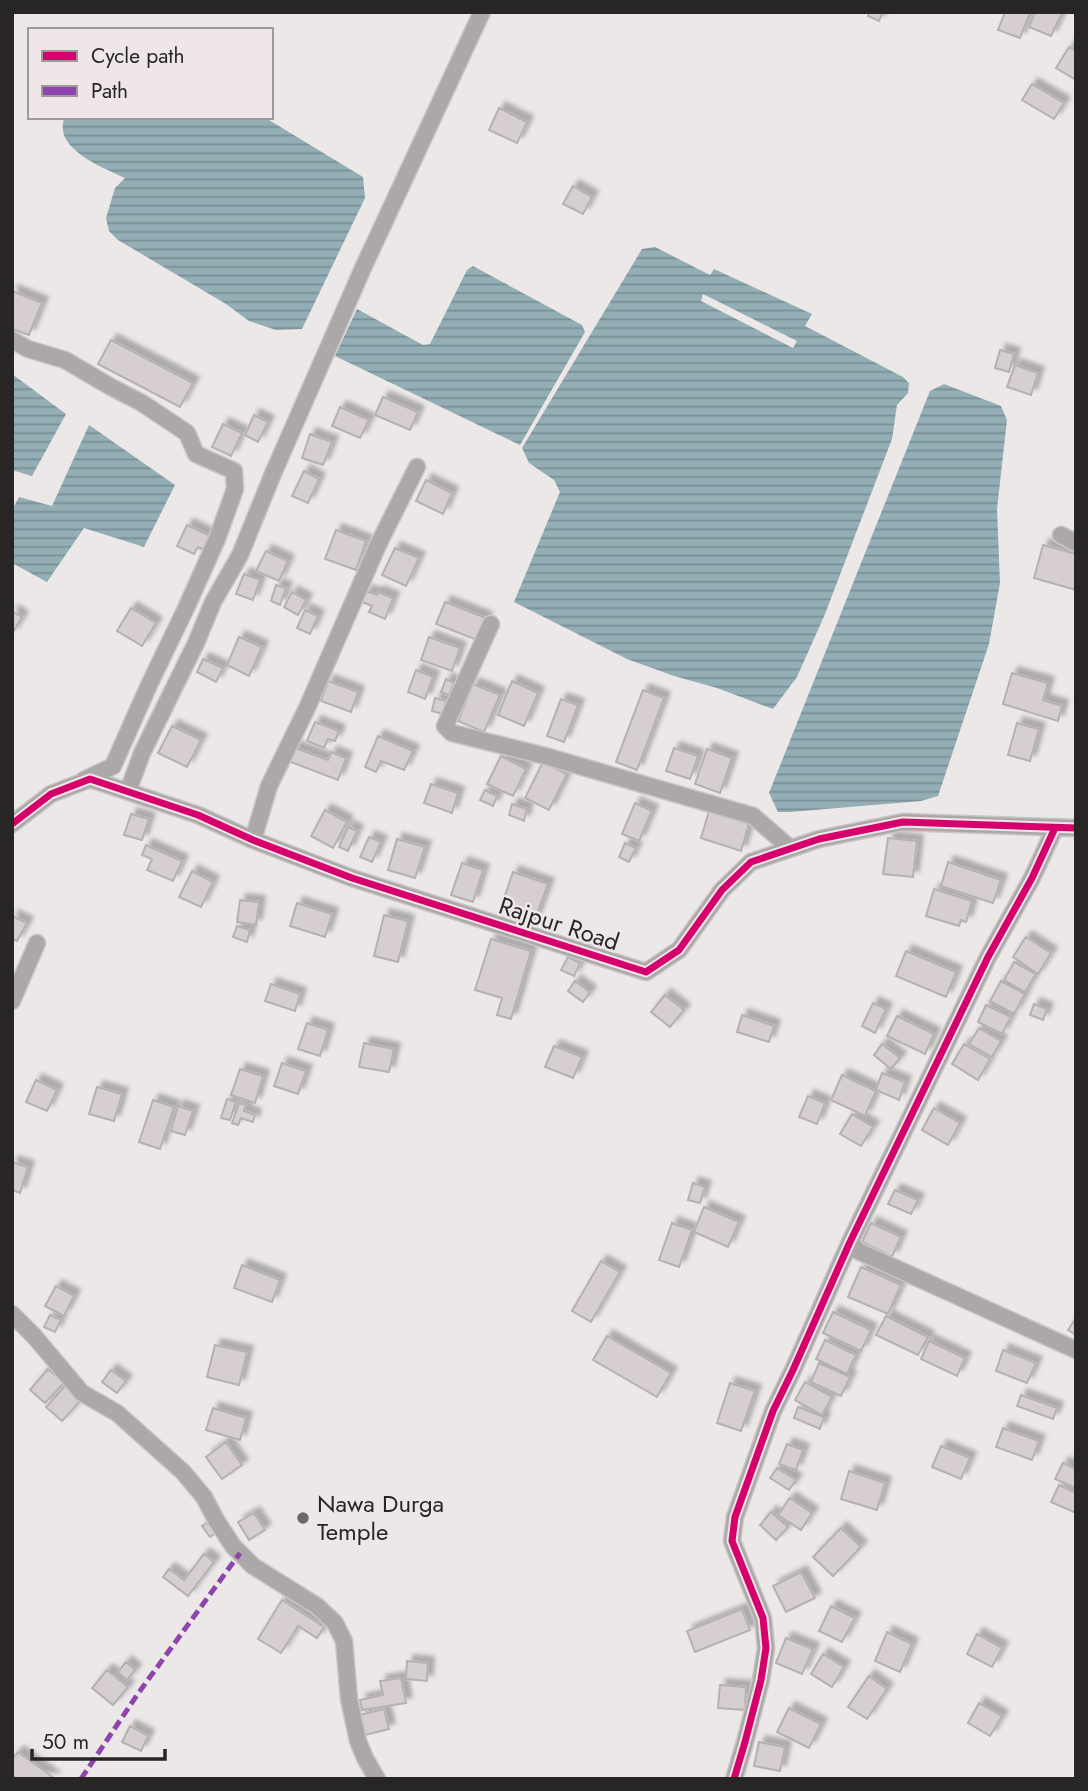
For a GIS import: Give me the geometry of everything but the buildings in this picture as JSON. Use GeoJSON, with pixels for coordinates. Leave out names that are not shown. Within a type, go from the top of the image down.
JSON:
{"type":"FeatureCollection","features":[{"type":"Feature","properties":{"kind":"street"},"geometry":{"type":"LineString","coordinates":[[128,791],[142,753],[213,602],[240,555],[282,451],[363,268],[482,12]]}},
{"type":"Feature","properties":{"kind":"street"},"geometry":{"type":"LineString","coordinates":[[12,340],[28,349],[65,360],[142,403],[187,433],[196,454],[234,471],[235,489],[217,539],[113,766],[77,784]]}},
{"type":"Feature","properties":{"kind":"street"},"geometry":{"type":"LineString","coordinates":[[253,840],[269,786],[307,708],[378,545],[417,467]]}},
{"type":"Feature","properties":{"kind":"street"},"geometry":{"type":"LineString","coordinates":[[491,624],[445,726],[452,733],[545,756],[753,816],[790,848]]}},
{"type":"Feature","properties":{"kind":"street","name":"Rajpur Road"},"geometry":{"type":"LineString","coordinates":[[12,824],[51,794],[90,779],[198,815],[253,840],[352,878],[646,972],[679,950],[722,890],[751,862],[819,838],[903,822],[1076,828]]}},
{"type":"Feature","properties":{"kind":"street"},"geometry":{"type":"LineString","coordinates":[[734,1779],[746,1742],[766,1648],[763,1618],[732,1541],[735,1517],[773,1410],[850,1242],[988,957],[1032,878],[1055,828]]}},
{"type":"Feature","properties":{"kind":"street"},"geometry":{"type":"LineString","coordinates":[[12,1001],[37,943]]}},
{"type":"Feature","properties":{"kind":"street"},"geometry":{"type":"LineString","coordinates":[[850,1242],[858,1251],[1076,1350]]}},
{"type":"Feature","properties":{"kind":"street"},"geometry":{"type":"LineString","coordinates":[[12,1314],[82,1393],[117,1413],[183,1472],[204,1497],[233,1546],[253,1566],[317,1606],[335,1623],[344,1641],[349,1699],[358,1741],[377,1779]]}},
{"type":"Feature","properties":{"kind":"water"},"geometry":{"type":"Polygon","coordinates":[[[65,119],[267,119],[363,177],[365,198],[302,329],[276,330],[249,321],[226,304],[118,240],[109,231],[106,218],[115,188],[125,178],[93,162],[72,147],[65,138],[65,119]]]}},
{"type":"Feature","properties":{"kind":"water"},"geometry":{"type":"Polygon","coordinates":[[[655,247],[710,275],[714,269],[812,314],[805,326],[903,377],[909,383],[908,393],[897,405],[892,439],[825,614],[797,677],[773,709],[627,659],[514,602],[560,492],[554,480],[529,463],[522,448],[642,249],[655,247]],[[703,294],[701,301],[793,348],[797,341],[703,294]]]}},
{"type":"Feature","properties":{"kind":"water"},"geometry":{"type":"Polygon","coordinates":[[[473,266],[582,325],[585,332],[520,445],[335,356],[357,309],[423,345],[430,344],[467,270],[473,266]]]}},
{"type":"Feature","properties":{"kind":"water"},"geometry":{"type":"Polygon","coordinates":[[[12,374],[66,414],[32,476],[12,470],[12,374]]]}},
{"type":"Feature","properties":{"kind":"water"},"geometry":{"type":"Polygon","coordinates":[[[944,384],[1001,406],[1007,420],[997,509],[1000,583],[989,644],[938,796],[921,801],[778,812],[769,793],[930,391],[944,384]]]}},
{"type":"Feature","properties":{"kind":"water"},"geometry":{"type":"Polygon","coordinates":[[[89,425],[175,485],[144,547],[84,528],[47,582],[12,563],[12,510],[19,497],[52,506],[89,425]]]}},
{"type":"Feature","properties":{"kind":"marked path"},"geometry":{"type":"LineString","coordinates":[[81,1779],[137,1695],[240,1553]]}},
{"type":"Feature","properties":{"kind":"cycle path"},"geometry":{"type":"LineString","coordinates":[[12,824],[51,794],[90,779],[198,815],[253,840],[352,878],[646,972],[679,950],[722,890],[751,862],[819,839],[903,822],[1076,828]]}},
{"type":"Feature","properties":{"kind":"cycle path"},"geometry":{"type":"LineString","coordinates":[[734,1779],[761,1680],[766,1648],[763,1618],[732,1541],[735,1517],[773,1411],[850,1242],[988,957],[1032,878],[1055,828]]}},
{"type":"Feature","properties":{"kind":"place","name":"Nawa Durga Temple"},"geometry":{"type":"Point","coordinates":[303,1518]}}]}
